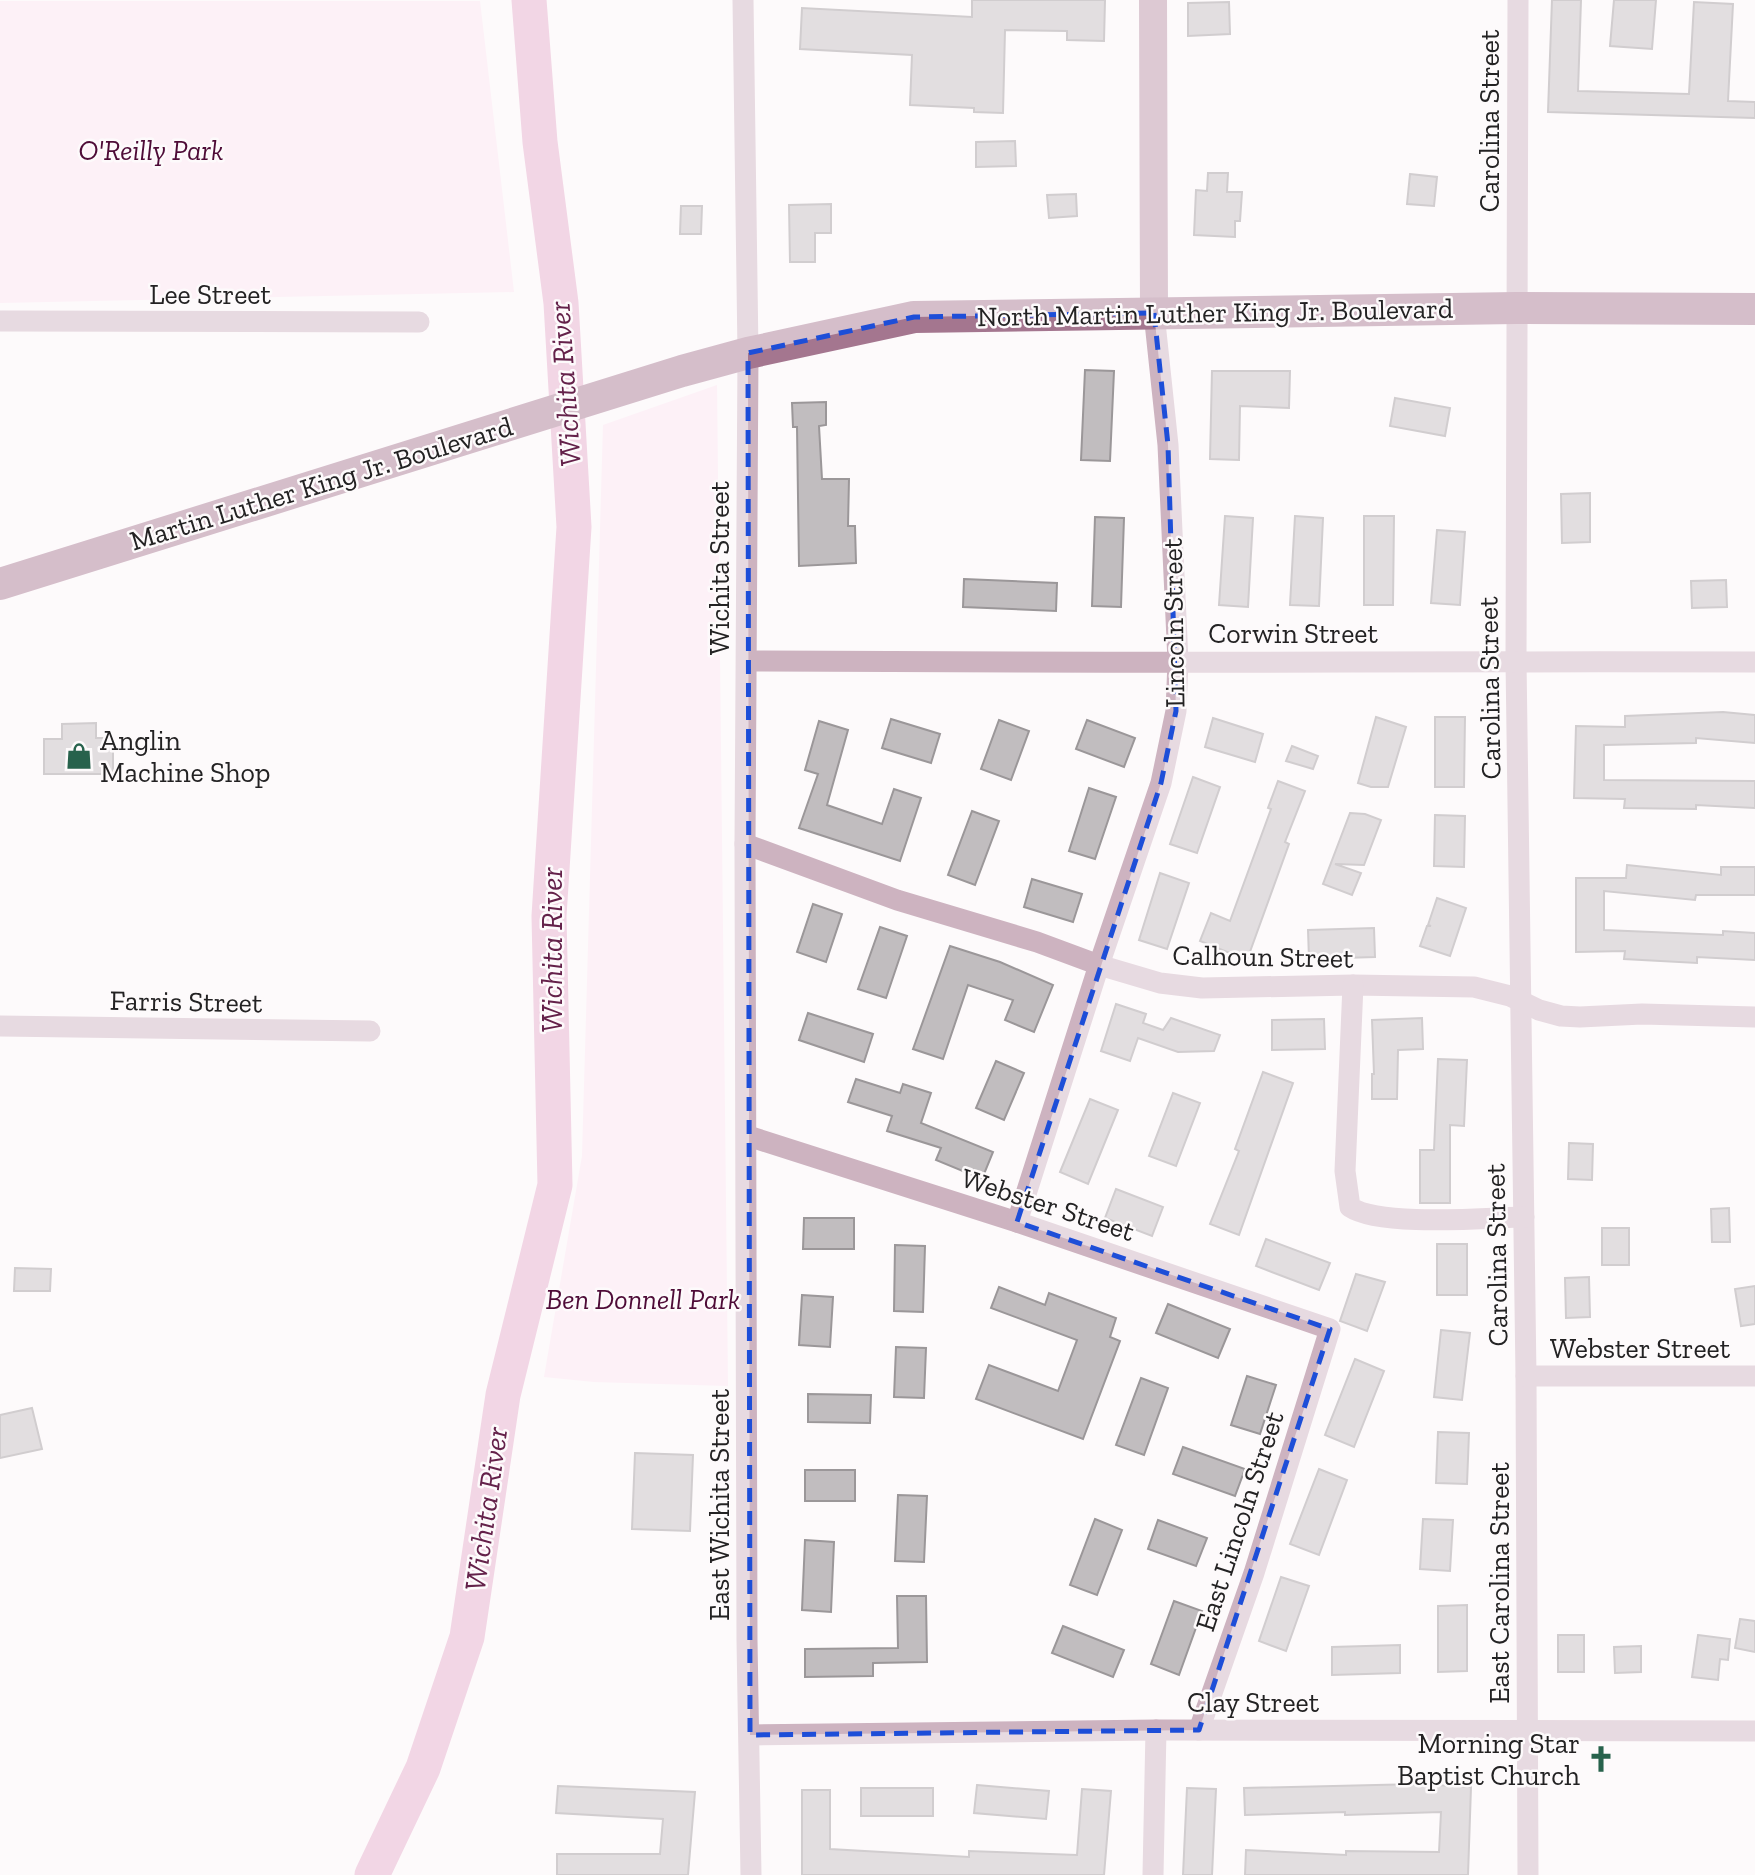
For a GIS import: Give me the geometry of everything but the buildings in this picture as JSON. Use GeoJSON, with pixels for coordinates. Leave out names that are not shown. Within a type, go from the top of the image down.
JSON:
{"type":"FeatureCollection","features":[{"type":"Feature","properties":{"kind":"main road","name":"Lincoln Street"},"geometry":{"type":"LineString","coordinates":[[1153,0],[1154,313]]}},
{"type":"Feature","properties":{"kind":"main road","name":"North Martin Luther King Jr. Boulevard"},"geometry":{"type":"LineString","coordinates":[[682,371],[748,353],[914,317],[1516,308],[1755,309]]}},
{"type":"Feature","properties":{"kind":"main road","name":"Martin Luther King Jr. Boulevard"},"geometry":{"type":"LineString","coordinates":[[0,584],[441,444],[682,371]]}},
{"type":"Feature","properties":{"kind":"street","name":"Wichita Street"},"geometry":{"type":"LineString","coordinates":[[743,0],[748,353],[748,1136]]}},
{"type":"Feature","properties":{"kind":"street","name":"Carolina Street"},"geometry":{"type":"LineString","coordinates":[[1518,0],[1516,661],[1526,1376]]}},
{"type":"Feature","properties":{"kind":"street","name":"Lincoln Street"},"geometry":{"type":"LineString","coordinates":[[1017,1222],[1166,766],[1176,711],[1178,661],[1168,445],[1154,313]]}},
{"type":"Feature","properties":{"kind":"street","name":"Lee Street"},"geometry":{"type":"LineString","coordinates":[[0,321],[419,322]]}},
{"type":"Feature","properties":{"kind":"street","name":"Corwin Street"},"geometry":{"type":"LineString","coordinates":[[747,661],[1755,662]]}},
{"type":"Feature","properties":{"kind":"street","name":"Calhoun Street"},"geometry":{"type":"LineString","coordinates":[[746,844],[897,900],[1160,983],[1202,988],[1353,985],[1474,987],[1510,996],[1521,1003],[1562,1016],[1642,1014],[1755,1017]]}},
{"type":"Feature","properties":{"kind":"street"},"geometry":{"type":"LineString","coordinates":[[1353,985],[1345,1171],[1350,1207],[1359,1213],[1388,1219],[1524,1217]]}},
{"type":"Feature","properties":{"kind":"street","name":"Farris Street"},"geometry":{"type":"LineString","coordinates":[[0,1026],[370,1031]]}},
{"type":"Feature","properties":{"kind":"street","name":"Webster Street"},"geometry":{"type":"LineString","coordinates":[[748,1136],[1017,1222],[1330,1329]]}},
{"type":"Feature","properties":{"kind":"street","name":"East Wichita Street"},"geometry":{"type":"LineString","coordinates":[[748,1136],[747,1640],[751,1875]]}},
{"type":"Feature","properties":{"kind":"street","name":"East Lincoln Street"},"geometry":{"type":"LineString","coordinates":[[1199,1730],[1258,1559],[1330,1329]]}},
{"type":"Feature","properties":{"kind":"street","name":"Webster Street"},"geometry":{"type":"LineString","coordinates":[[1526,1376],[1755,1376]]}},
{"type":"Feature","properties":{"kind":"street","name":"East Carolina Street"},"geometry":{"type":"LineString","coordinates":[[1526,1376],[1528,1875]]}},
{"type":"Feature","properties":{"kind":"street"},"geometry":{"type":"LineString","coordinates":[[1153,1875],[1156,1730]]}},
{"type":"Feature","properties":{"kind":"street","name":"Clay Street"},"geometry":{"type":"LineString","coordinates":[[750,1735],[1156,1730],[1755,1731]]}},
{"type":"Feature","properties":{"kind":"highlighted area"},"geometry":{"type":"Polygon","coordinates":[[[1154,313],[1168,445],[1176,711],[1161,783],[1017,1222],[1330,1329],[1199,1730],[750,1735],[748,353],[914,317],[1154,313]]]}},
{"type":"Feature","properties":{"kind":"green space","name":"O'Reilly Park"},"geometry":{"type":"Polygon","coordinates":[[[0,1],[480,1],[514,292],[0,303],[0,1]]]}},
{"type":"Feature","properties":{"kind":"green space","name":"Ben Donnell Park"},"geometry":{"type":"Polygon","coordinates":[[[717,385],[728,1386],[594,1382],[544,1377],[582,1156],[603,425],[717,385]]]}},
{"type":"Feature","properties":{"kind":"waterway","name":"Wichita River"},"geometry":{"type":"LineString","coordinates":[[372,1875],[423,1768],[467,1637],[503,1395],[555,1185],[549,916],[574,527],[561,303],[540,142],[529,0]]}},
{"type":"Feature","properties":{"kind":"place","name":"Anglin Machine Shop"},"geometry":{"type":"Point","coordinates":[79,756]}},
{"type":"Feature","properties":{"kind":"place","name":"Morning Star Baptist Church"},"geometry":{"type":"Point","coordinates":[1601,1759]}}]}
